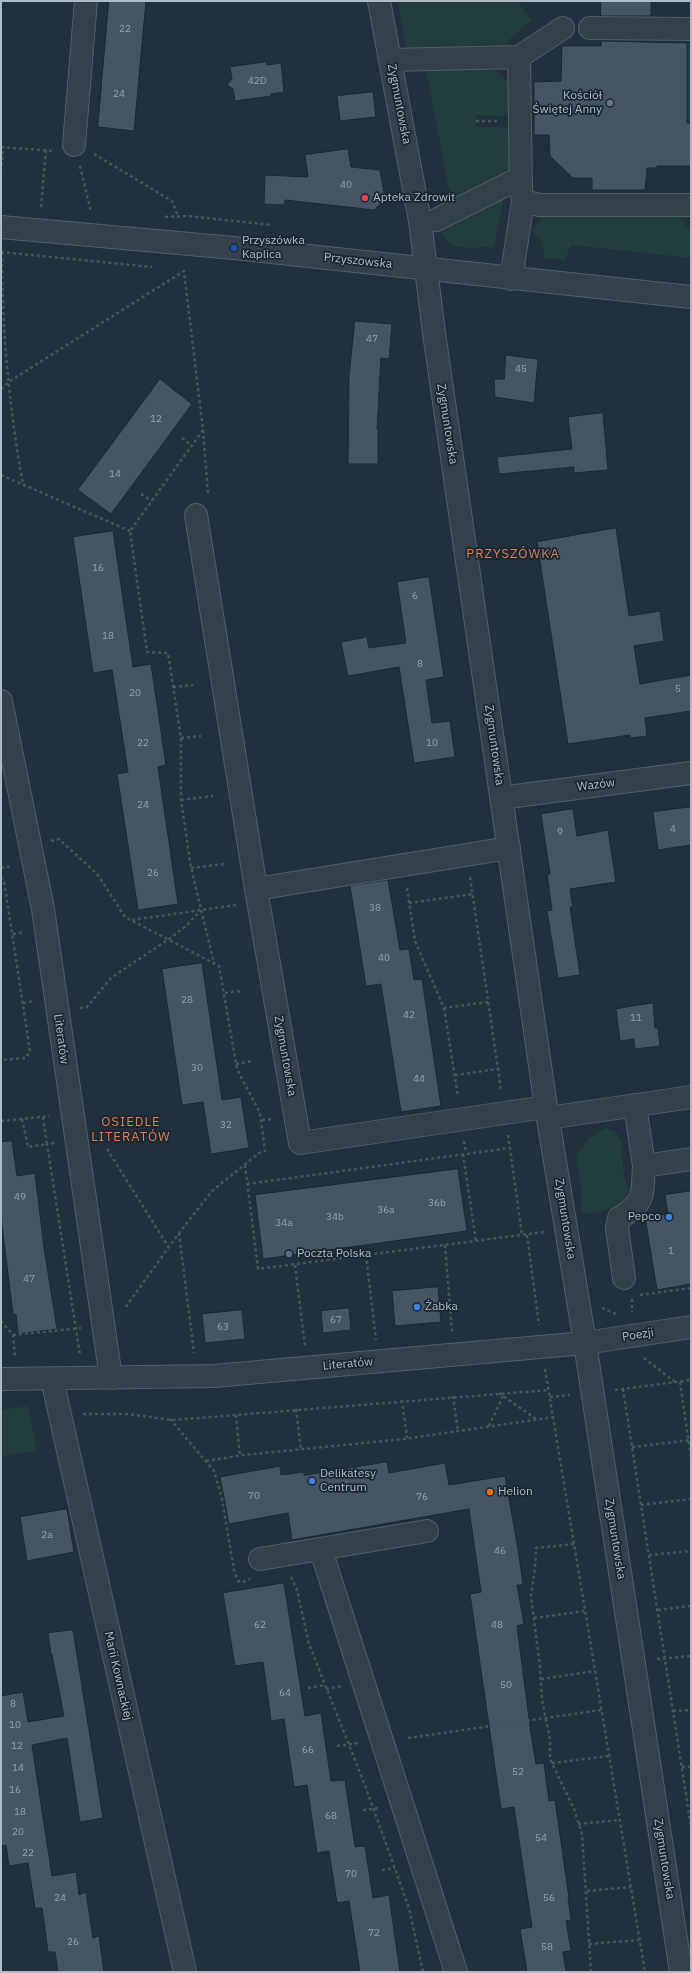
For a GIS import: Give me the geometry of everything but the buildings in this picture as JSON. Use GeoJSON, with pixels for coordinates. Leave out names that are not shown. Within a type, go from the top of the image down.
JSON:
{"type":"FeatureCollection","features":[{"type":"Feature","properties":{"kind":"street"},"geometry":{"type":"LineString","coordinates":[[79,152],[86,1]]}},
{"type":"Feature","properties":{"kind":"street","name":"Zygmuntowska"},"geometry":{"type":"LineString","coordinates":[[379,1],[420,221],[434,333],[547,1112],[585,1343],[681,1972]]}},
{"type":"Feature","properties":{"kind":"street"},"geometry":{"type":"LineString","coordinates":[[390,60],[519,56],[563,28]]}},
{"type":"Feature","properties":{"kind":"street"},"geometry":{"type":"LineString","coordinates":[[590,28],[691,29]]}},
{"type":"Feature","properties":{"kind":"street"},"geometry":{"type":"LineString","coordinates":[[511,279],[523,201],[520,178],[519,56]]}},
{"type":"Feature","properties":{"kind":"street"},"geometry":{"type":"LineString","coordinates":[[436,220],[520,178]]}},
{"type":"Feature","properties":{"kind":"street"},"geometry":{"type":"LineString","coordinates":[[523,201],[539,205],[691,205]]}},
{"type":"Feature","properties":{"kind":"street","name":"Przyszowska"},"geometry":{"type":"LineString","coordinates":[[1,227],[234,248],[511,279],[691,297]]}},
{"type":"Feature","properties":{"kind":"street","name":"Zygmuntowska"},"geometry":{"type":"LineString","coordinates":[[196,515],[249,896],[300,1143],[503,1104],[547,1112]]}},
{"type":"Feature","properties":{"kind":"street","name":"Literatów"},"geometry":{"type":"LineString","coordinates":[[1,701],[43,909],[111,1378]]}},
{"type":"Feature","properties":{"kind":"street","name":"Wazów"},"geometry":{"type":"LineString","coordinates":[[501,798],[691,773]]}},
{"type":"Feature","properties":{"kind":"street"},"geometry":{"type":"LineString","coordinates":[[249,896],[509,848]]}},
{"type":"Feature","properties":{"kind":"street"},"geometry":{"type":"LineString","coordinates":[[547,1112],[635,1105],[691,1097]]}},
{"type":"Feature","properties":{"kind":"street"},"geometry":{"type":"LineString","coordinates":[[624,1278],[616,1228],[619,1218],[633,1210],[641,1200],[644,1166],[635,1105]]}},
{"type":"Feature","properties":{"kind":"street"},"geometry":{"type":"LineString","coordinates":[[644,1166],[691,1159]]}},
{"type":"Feature","properties":{"kind":"street","name":"Poezji"},"geometry":{"type":"LineString","coordinates":[[585,1343],[691,1327]]}},
{"type":"Feature","properties":{"kind":"street","name":"Literatów"},"geometry":{"type":"LineString","coordinates":[[1,1379],[214,1376],[585,1343]]}},
{"type":"Feature","properties":{"kind":"street","name":"Marii Kownackiej"},"geometry":{"type":"LineString","coordinates":[[52,1379],[185,1972]]}},
{"type":"Feature","properties":{"kind":"street"},"geometry":{"type":"LineString","coordinates":[[258,1569],[321,1550],[427,1531]]}},
{"type":"Feature","properties":{"kind":"street"},"geometry":{"type":"LineString","coordinates":[[321,1550],[456,1972]]}},
{"type":"Feature","properties":{"kind":"path"},"geometry":{"type":"LineString","coordinates":[[1,172],[2,147],[79,152],[172,201],[178,216]]}},
{"type":"Feature","properties":{"kind":"path"},"geometry":{"type":"LineString","coordinates":[[40,213],[46,150]]}},
{"type":"Feature","properties":{"kind":"path"},"geometry":{"type":"LineString","coordinates":[[79,152],[93,218]]}},
{"type":"Feature","properties":{"kind":"path"},"geometry":{"type":"LineString","coordinates":[[188,216],[272,225]]}},
{"type":"Feature","properties":{"kind":"path"},"geometry":{"type":"LineString","coordinates":[[23,484],[16,448],[2,292],[2,252],[152,267]]}},
{"type":"Feature","properties":{"kind":"path"},"geometry":{"type":"LineString","coordinates":[[1,389],[10,381],[184,270],[203,430],[208,494]]}},
{"type":"Feature","properties":{"kind":"path"},"geometry":{"type":"LineString","coordinates":[[203,430],[130,531],[147,652],[168,654],[181,738],[181,800],[191,868],[214,963]]}},
{"type":"Feature","properties":{"kind":"path"},"geometry":{"type":"LineString","coordinates":[[182,438],[192,446]]}},
{"type":"Feature","properties":{"kind":"path"},"geometry":{"type":"LineString","coordinates":[[1,475],[130,531]]}},
{"type":"Feature","properties":{"kind":"path"},"geometry":{"type":"LineString","coordinates":[[141,494],[152,501]]}},
{"type":"Feature","properties":{"kind":"path"},"geometry":{"type":"LineString","coordinates":[[173,687],[193,685]]}},
{"type":"Feature","properties":{"kind":"path"},"geometry":{"type":"LineString","coordinates":[[181,738],[201,736]]}},
{"type":"Feature","properties":{"kind":"path"},"geometry":{"type":"LineString","coordinates":[[181,800],[213,796]]}},
{"type":"Feature","properties":{"kind":"path"},"geometry":{"type":"LineString","coordinates":[[49,841],[59,839],[98,875],[125,917],[219,966],[225,993],[237,1069],[260,1113],[266,1151],[258,1153],[212,1191],[179,1233],[124,1310]]}},
{"type":"Feature","properties":{"kind":"path"},"geometry":{"type":"LineString","coordinates":[[191,868],[224,864]]}},
{"type":"Feature","properties":{"kind":"path"},"geometry":{"type":"LineString","coordinates":[[1,868],[14,866]]}},
{"type":"Feature","properties":{"kind":"path"},"geometry":{"type":"LineString","coordinates":[[470,874],[522,1235]]}},
{"type":"Feature","properties":{"kind":"path"},"geometry":{"type":"LineString","coordinates":[[1,877],[4,882],[12,930],[30,1051],[26,1058],[1,1060]]}},
{"type":"Feature","properties":{"kind":"path"},"geometry":{"type":"LineString","coordinates":[[407,887],[415,941],[444,1008],[458,1103]]}},
{"type":"Feature","properties":{"kind":"path"},"geometry":{"type":"LineString","coordinates":[[409,903],[473,894]]}},
{"type":"Feature","properties":{"kind":"path"},"geometry":{"type":"LineString","coordinates":[[131,920],[201,910],[249,896]]}},
{"type":"Feature","properties":{"kind":"path"},"geometry":{"type":"LineString","coordinates":[[73,1009],[87,1007],[111,978],[169,939],[186,926],[201,910]]}},
{"type":"Feature","properties":{"kind":"path"},"geometry":{"type":"LineString","coordinates":[[225,993],[241,991]]}},
{"type":"Feature","properties":{"kind":"path"},"geometry":{"type":"LineString","coordinates":[[444,1008],[488,1002]]}},
{"type":"Feature","properties":{"kind":"path"},"geometry":{"type":"LineString","coordinates":[[236,1064],[253,1061]]}},
{"type":"Feature","properties":{"kind":"path"},"geometry":{"type":"LineString","coordinates":[[454,1076],[498,1068],[503,1104]]}},
{"type":"Feature","properties":{"kind":"path"},"geometry":{"type":"LineString","coordinates":[[454,1076],[498,1069]]}},
{"type":"Feature","properties":{"kind":"path"},"geometry":{"type":"LineString","coordinates":[[1,1121],[43,1117],[80,1362]]}},
{"type":"Feature","properties":{"kind":"path"},"geometry":{"type":"LineString","coordinates":[[22,1119],[28,1147],[60,1142]]}},
{"type":"Feature","properties":{"kind":"path"},"geometry":{"type":"LineString","coordinates":[[247,1184],[510,1148]]}},
{"type":"Feature","properties":{"kind":"path"},"geometry":{"type":"LineString","coordinates":[[107,1149],[168,1248]]}},
{"type":"Feature","properties":{"kind":"path"},"geometry":{"type":"LineString","coordinates":[[463,1154],[476,1241]]}},
{"type":"Feature","properties":{"kind":"path"},"geometry":{"type":"LineString","coordinates":[[245,1165],[258,1269],[544,1232]]}},
{"type":"Feature","properties":{"kind":"path"},"geometry":{"type":"LineString","coordinates":[[179,1233],[195,1357]]}},
{"type":"Feature","properties":{"kind":"path"},"geometry":{"type":"LineString","coordinates":[[527,1235],[539,1329]]}},
{"type":"Feature","properties":{"kind":"path"},"geometry":{"type":"LineString","coordinates":[[445,1245],[453,1337]]}},
{"type":"Feature","properties":{"kind":"path"},"geometry":{"type":"LineString","coordinates":[[366,1255],[376,1344]]}},
{"type":"Feature","properties":{"kind":"path"},"geometry":{"type":"LineString","coordinates":[[295,1265],[306,1350]]}},
{"type":"Feature","properties":{"kind":"path"},"geometry":{"type":"LineString","coordinates":[[632,1315],[632,1296],[691,1288]]}},
{"type":"Feature","properties":{"kind":"path"},"geometry":{"type":"LineString","coordinates":[[1,1321],[13,1335],[16,1362]]}},
{"type":"Feature","properties":{"kind":"path"},"geometry":{"type":"LineString","coordinates":[[13,1335],[76,1329]]}},
{"type":"Feature","properties":{"kind":"path"},"geometry":{"type":"LineString","coordinates":[[641,1354],[675,1382]]}},
{"type":"Feature","properties":{"kind":"path"},"geometry":{"type":"LineString","coordinates":[[545,1366],[645,1972]]}},
{"type":"Feature","properties":{"kind":"path"},"geometry":{"type":"LineString","coordinates":[[611,1390],[691,1380]]}},
{"type":"Feature","properties":{"kind":"path"},"geometry":{"type":"LineString","coordinates":[[680,1382],[690,1440],[691,1458]]}},
{"type":"Feature","properties":{"kind":"path"},"geometry":{"type":"LineString","coordinates":[[624,1389],[691,1827]]}},
{"type":"Feature","properties":{"kind":"path"},"geometry":{"type":"LineString","coordinates":[[80,1414],[127,1414],[170,1419],[236,1415],[453,1396],[549,1390]]}},
{"type":"Feature","properties":{"kind":"path"},"geometry":{"type":"LineString","coordinates":[[499,1393],[536,1419]]}},
{"type":"Feature","properties":{"kind":"path"},"geometry":{"type":"LineString","coordinates":[[550,1397],[577,1394]]}},
{"type":"Feature","properties":{"kind":"path"},"geometry":{"type":"LineString","coordinates":[[453,1396],[458,1431]]}},
{"type":"Feature","properties":{"kind":"path"},"geometry":{"type":"LineString","coordinates":[[489,1426],[503,1396]]}},
{"type":"Feature","properties":{"kind":"path"},"geometry":{"type":"LineString","coordinates":[[402,1400],[407,1438]]}},
{"type":"Feature","properties":{"kind":"path"},"geometry":{"type":"LineString","coordinates":[[296,1409],[301,1450]]}},
{"type":"Feature","properties":{"kind":"path"},"geometry":{"type":"LineString","coordinates":[[236,1415],[240,1456]]}},
{"type":"Feature","properties":{"kind":"path"},"geometry":{"type":"LineString","coordinates":[[206,1461],[407,1438],[554,1417]]}},
{"type":"Feature","properties":{"kind":"path"},"geometry":{"type":"LineString","coordinates":[[170,1419],[214,1471],[238,1581],[243,1582],[258,1569]]}},
{"type":"Feature","properties":{"kind":"path"},"geometry":{"type":"LineString","coordinates":[[632,1447],[690,1440]]}},
{"type":"Feature","properties":{"kind":"path"},"geometry":{"type":"LineString","coordinates":[[641,1505],[691,1499]]}},
{"type":"Feature","properties":{"kind":"path"},"geometry":{"type":"LineString","coordinates":[[574,1544],[536,1548],[536,1568],[531,1596],[541,1679],[542,1700],[552,1763],[566,1790],[582,1834],[587,1891],[591,1972]]}},
{"type":"Feature","properties":{"kind":"path"},"geometry":{"type":"LineString","coordinates":[[649,1555],[691,1551]]}},
{"type":"Feature","properties":{"kind":"path"},"geometry":{"type":"LineString","coordinates":[[285,1573],[290,1576],[297,1590],[303,1623],[309,1644],[373,1809],[409,1908],[423,1972]]}},
{"type":"Feature","properties":{"kind":"path"},"geometry":{"type":"LineString","coordinates":[[658,1610],[691,1606]]}},
{"type":"Feature","properties":{"kind":"path"},"geometry":{"type":"LineString","coordinates":[[534,1618],[585,1611]]}},
{"type":"Feature","properties":{"kind":"path"},"geometry":{"type":"LineString","coordinates":[[652,1660],[691,1656]]}},
{"type":"Feature","properties":{"kind":"path"},"geometry":{"type":"LineString","coordinates":[[541,1679],[595,1671]]}},
{"type":"Feature","properties":{"kind":"path"},"geometry":{"type":"LineString","coordinates":[[308,1688],[325,1685]]}},
{"type":"Feature","properties":{"kind":"path"},"geometry":{"type":"LineString","coordinates":[[408,1738],[601,1710]]}},
{"type":"Feature","properties":{"kind":"path"},"geometry":{"type":"LineString","coordinates":[[673,1711],[691,1710]]}},
{"type":"Feature","properties":{"kind":"path"},"geometry":{"type":"LineString","coordinates":[[337,1746],[348,1744]]}},
{"type":"Feature","properties":{"kind":"path"},"geometry":{"type":"LineString","coordinates":[[552,1763],[609,1756]]}},
{"type":"Feature","properties":{"kind":"path"},"geometry":{"type":"LineString","coordinates":[[682,1768],[691,1767]]}},
{"type":"Feature","properties":{"kind":"path"},"geometry":{"type":"LineString","coordinates":[[363,1810],[373,1809]]}},
{"type":"Feature","properties":{"kind":"path"},"geometry":{"type":"LineString","coordinates":[[578,1824],[619,1820]]}},
{"type":"Feature","properties":{"kind":"path"},"geometry":{"type":"LineString","coordinates":[[382,1870],[402,1867]]}},
{"type":"Feature","properties":{"kind":"path"},"geometry":{"type":"LineString","coordinates":[[587,1891],[631,1888]]}},
{"type":"Feature","properties":{"kind":"path"},"geometry":{"type":"LineString","coordinates":[[589,1944],[639,1940]]}},
{"type":"Feature","properties":{"kind":"green space"},"geometry":{"type":"Polygon","coordinates":[[[401,1],[517,1],[532,20],[500,48],[406,48],[398,3],[401,1]]]}},
{"type":"Feature","properties":{"kind":"green space"},"geometry":{"type":"Polygon","coordinates":[[[687,43],[691,43],[691,123],[687,123],[687,43]]]}},
{"type":"Feature","properties":{"kind":"green space"},"geometry":{"type":"Polygon","coordinates":[[[494,69],[510,83],[510,116],[476,115],[476,127],[509,127],[509,177],[452,205],[426,70],[494,69]]]}},
{"type":"Feature","properties":{"kind":"green space"},"geometry":{"type":"Polygon","coordinates":[[[505,193],[494,247],[460,247],[447,241],[443,234],[441,225],[505,193]]]}},
{"type":"Feature","properties":{"kind":"green space"},"geometry":{"type":"Polygon","coordinates":[[[544,214],[678,214],[691,232],[691,258],[571,245],[565,260],[544,258],[543,243],[532,230],[544,214]]]}},
{"type":"Feature","properties":{"kind":"green space"},"geometry":{"type":"Polygon","coordinates":[[[605,1128],[616,1132],[621,1140],[624,1176],[629,1194],[622,1205],[613,1209],[582,1214],[580,1199],[582,1195],[576,1155],[589,1139],[605,1128]]]}},
{"type":"Feature","properties":{"kind":"green space"},"geometry":{"type":"Polygon","coordinates":[[[28,1406],[37,1451],[1,1456],[1,1410],[28,1406]]]}},
{"type":"Feature","properties":{"kind":"place","name":"Kościół Świętej Anny"},"geometry":{"type":"Point","coordinates":[610,103]}},
{"type":"Feature","properties":{"kind":"place","name":"Apteka Zdrowit"},"geometry":{"type":"Point","coordinates":[365,198]}},
{"type":"Feature","properties":{"kind":"place","name":"Przyszówka Kaplica"},"geometry":{"type":"Point","coordinates":[234,248]}},
{"type":"Feature","properties":{"kind":"place","name":"Pepco"},"geometry":{"type":"Point","coordinates":[669,1217]}},
{"type":"Feature","properties":{"kind":"place","name":"Poczta Polska"},"geometry":{"type":"Point","coordinates":[289,1254]}},
{"type":"Feature","properties":{"kind":"place","name":"Żabka"},"geometry":{"type":"Point","coordinates":[417,1307]}},
{"type":"Feature","properties":{"kind":"place","name":"Delikatesy Centrum"},"geometry":{"type":"Point","coordinates":[312,1481]}},
{"type":"Feature","properties":{"kind":"place","name":"Helion"},"geometry":{"type":"Point","coordinates":[490,1492]}},
{"type":"Feature","properties":{"kind":"district","name":"PRZYSZÓWKA"},"geometry":{"type":"Point","coordinates":[513,554]}},
{"type":"Feature","properties":{"kind":"district","name":"OSIEDLE LITERATÓW"},"geometry":{"type":"Point","coordinates":[131,1130]}}]}
